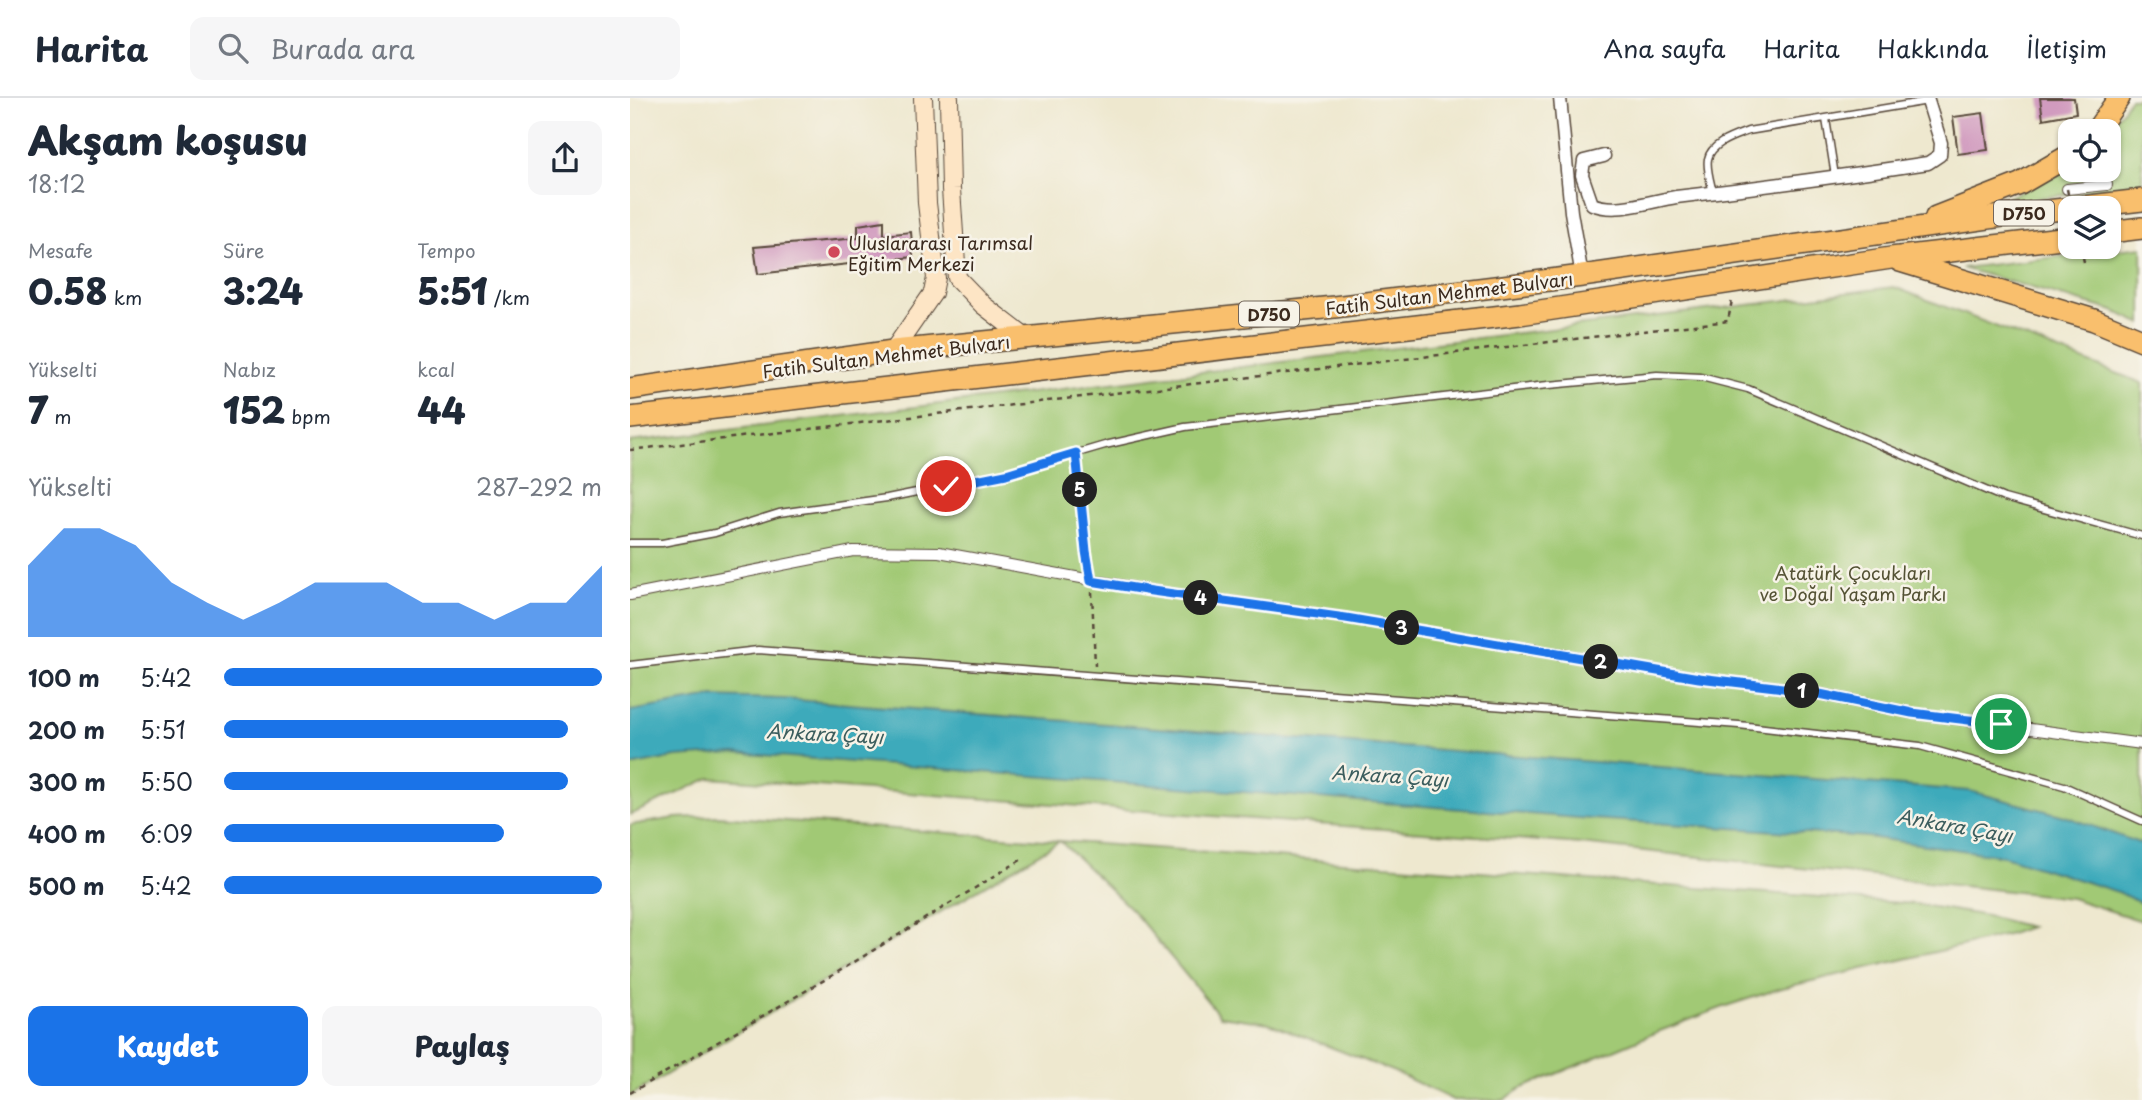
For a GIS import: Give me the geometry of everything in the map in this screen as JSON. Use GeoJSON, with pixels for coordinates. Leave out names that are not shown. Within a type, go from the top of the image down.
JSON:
{"type":"FeatureCollection","features":[{"type":"Feature","properties":{"kind":"highway"},"geometry":{"type":"LineString","coordinates":[[2104,119],[2119,98]]}},
{"type":"Feature","properties":{"kind":"highway"},"geometry":{"type":"LineString","coordinates":[[1907,229],[2020,184],[2058,162]]}},
{"type":"Feature","properties":{"kind":"highway","name":"Fatih Sultan Mehmet Bulvarı"},"geometry":{"type":"LineString","coordinates":[[630,389],[893,351],[1324,308],[1582,276],[1907,229],[2142,200]]}},
{"type":"Feature","properties":{"kind":"highway"},"geometry":{"type":"LineString","coordinates":[[2121,231],[2142,228]]}},
{"type":"Feature","properties":{"kind":"highway","name":"Fatih Sultan Mehmet Bulvarı"},"geometry":{"type":"LineString","coordinates":[[630,418],[1520,314],[1891,258],[2058,238]]}},
{"type":"Feature","properties":{"kind":"highway"},"geometry":{"type":"LineString","coordinates":[[1891,258],[2094,320],[2142,340]]}},
{"type":"Feature","properties":{"kind":"main road"},"geometry":{"type":"LineString","coordinates":[[893,351],[933,293],[936,278],[927,203],[923,98]]}},
{"type":"Feature","properties":{"kind":"main road"},"geometry":{"type":"LineString","coordinates":[[949,98],[957,278],[983,305],[1027,339]]}},
{"type":"Feature","properties":{"kind":"main road"},"geometry":{"type":"LineString","coordinates":[[936,278],[957,278]]}},
{"type":"Feature","properties":{"kind":"street"},"geometry":{"type":"LineString","coordinates":[[1560,98],[1571,212],[1582,276]]}},
{"type":"Feature","properties":{"kind":"street"},"geometry":{"type":"LineString","coordinates":[[1604,156],[1584,161],[1582,175],[1592,204],[1604,209],[1928,163],[1940,155],[1941,143],[1928,100]]}},
{"type":"Feature","properties":{"kind":"street"},"geometry":{"type":"LineString","coordinates":[[2067,189],[2107,185],[2106,182]]}},
{"type":"Feature","properties":{"kind":"street"},"geometry":{"type":"LineString","coordinates":[[630,595],[853,551],[939,552],[1152,591],[1346,618],[1699,678],[1800,690],[1912,713],[2142,744]]}},
{"type":"Feature","properties":{"kind":"lane"},"geometry":{"type":"LineString","coordinates":[[1713,193],[1707,160],[1714,147],[1731,138],[1748,131],[1928,100]]}},
{"type":"Feature","properties":{"kind":"lane"},"geometry":{"type":"LineString","coordinates":[[1826,119],[1835,178]]}},
{"type":"Feature","properties":{"kind":"lane"},"geometry":{"type":"LineString","coordinates":[[630,543],[662,543],[715,533],[779,513],[887,498],[1006,474],[1076,453],[1185,427],[1657,375],[1701,377],[1748,389],[2004,498],[2142,536]]}},
{"type":"Feature","properties":{"kind":"lane"},"geometry":{"type":"LineString","coordinates":[[630,665],[758,650],[1739,725],[1920,746],[2064,786],[2142,821]]}},
{"type":"Feature","properties":{"kind":"path"},"geometry":{"type":"LineString","coordinates":[[2067,189],[2068,196]]}},
{"type":"Feature","properties":{"kind":"path"},"geometry":{"type":"LineString","coordinates":[[630,450],[1728,321],[1736,282]]}},
{"type":"Feature","properties":{"kind":"path"},"geometry":{"type":"LineString","coordinates":[[1076,453],[1091,581],[1096,677]]}},
{"type":"Feature","properties":{"kind":"path"},"geometry":{"type":"LineString","coordinates":[[630,1093],[833,975],[1024,858]]}},
{"type":"Feature","properties":{"kind":"green space"},"geometry":{"type":"Polygon","coordinates":[[[2130,98],[2142,98],[2142,184],[1995,204],[2058,173],[2058,182],[2121,182],[2121,119],[2116,119],[2130,98]]]}},
{"type":"Feature","properties":{"kind":"green space"},"geometry":{"type":"Polygon","coordinates":[[[2142,247],[2142,324],[2114,311],[1962,268],[2058,257],[2058,259],[2121,259],[2121,249],[2142,247]]]}},
{"type":"Feature","properties":{"kind":"green space","name":"Atatürk Çocukları ve Doğal Yaşam Parkı"},"geometry":{"type":"Polygon","coordinates":[[[1894,287],[2142,383],[2142,921],[2071,898],[1581,844],[710,778],[630,815],[630,442],[1894,287]]]}},
{"type":"Feature","properties":{"kind":"green space"},"geometry":{"type":"Polygon","coordinates":[[[719,816],[1060,841],[630,1096],[630,825],[675,818],[719,816]]]}},
{"type":"Feature","properties":{"kind":"green space"},"geometry":{"type":"Polygon","coordinates":[[[1060,841],[1915,904],[1987,916],[2030,927],[2007,935],[1782,988],[1729,1005],[1520,1089],[1504,1100],[1453,1100],[1397,1073],[1269,1023],[1220,1016],[1132,910],[1060,841]]]}},
{"type":"Feature","properties":{"kind":"water","name":"Ankara Çayı"},"geometry":{"type":"Polygon","coordinates":[[[712,697],[784,699],[1970,791],[2065,816],[2142,844],[2142,904],[2118,892],[2004,856],[1867,837],[1591,819],[735,753],[676,757],[630,766],[630,711],[712,697]]]}},
{"type":"Feature","properties":{"kind":"building"},"geometry":{"type":"Polygon","coordinates":[[[2040,98],[2074,98],[2076,113],[2043,119],[2040,98]]]}},
{"type":"Feature","properties":{"kind":"building"},"geometry":{"type":"Polygon","coordinates":[[[1983,113],[1988,150],[1958,154],[1953,117],[1983,113]]]}},
{"type":"Feature","properties":{"kind":"building","name":"Uluslararası Tarımsal Eğitim Merkezi"},"geometry":{"type":"Polygon","coordinates":[[[884,221],[884,235],[911,232],[913,257],[758,274],[754,247],[858,238],[858,225],[884,221]]]}},
{"type":"Feature","properties":{"kind":"place","name":"Uluslararası Tarımsal Eğitim Merkezi"},"geometry":{"type":"Point","coordinates":[834,252]}},
{"type":"Feature","properties":{"kind":"route"},"geometry":{"type":"LineString","coordinates":[[946,486],[1006,474],[1076,453],[1091,581],[1346,618],[1699,678],[1800,690],[1912,713],[2001,724]]}}]}
